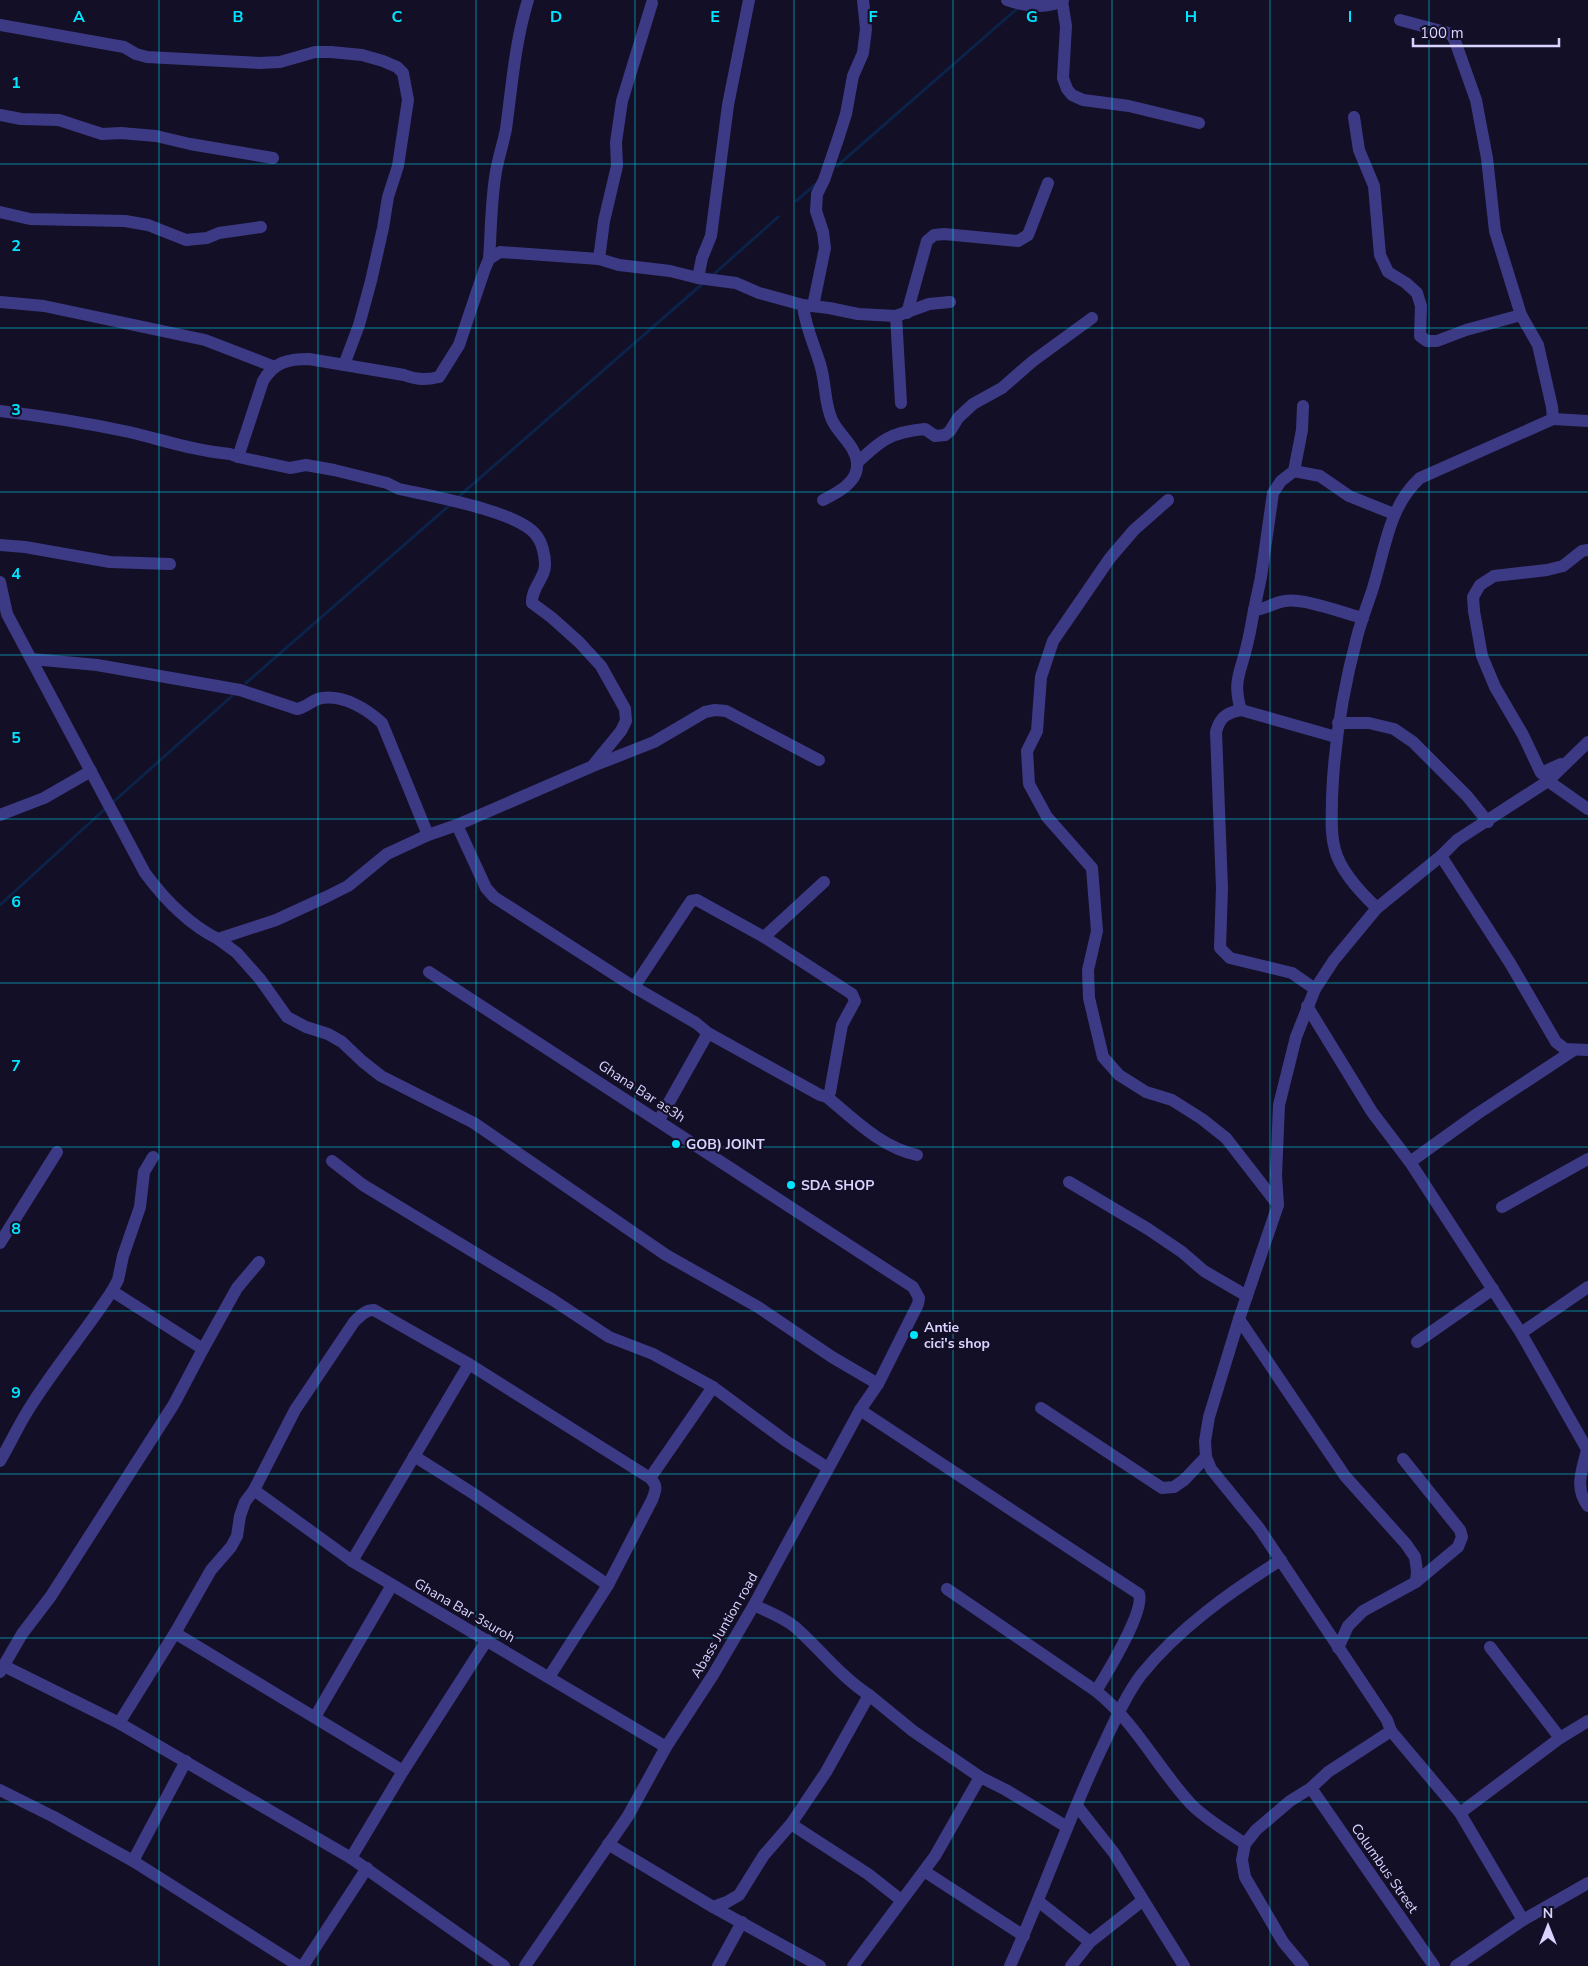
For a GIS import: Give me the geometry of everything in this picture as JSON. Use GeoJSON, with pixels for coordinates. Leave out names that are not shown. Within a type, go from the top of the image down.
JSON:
{"type":"FeatureCollection","features":[{"type":"Feature","properties":{"kind":"street"},"geometry":{"type":"LineString","coordinates":[[238,457],[263,381],[269,370],[295,359],[309,359],[404,375],[415,380],[439,377],[459,345],[489,258],[495,181],[505,130],[512,72],[520,29],[528,0]]}},
{"type":"Feature","properties":{"kind":"street"},"geometry":{"type":"LineString","coordinates":[[698,278],[702,258],[711,236],[728,105],[749,0]]}},
{"type":"Feature","properties":{"kind":"street"},"geometry":{"type":"LineString","coordinates":[[823,500],[845,488],[855,474],[857,463],[850,445],[832,420],[821,365],[804,320],[825,248],[823,232],[816,211],[817,194],[824,180],[839,136],[846,114],[853,76],[863,54],[866,29],[863,0]]}},
{"type":"Feature","properties":{"kind":"street"},"geometry":{"type":"LineString","coordinates":[[1007,0],[1034,6],[1047,6],[1062,1],[1066,26],[1064,78],[1067,89],[1072,95],[1083,100],[1129,106],[1158,115],[1198,123]]}},
{"type":"Feature","properties":{"kind":"street"},"geometry":{"type":"LineString","coordinates":[[599,259],[604,222],[617,166],[616,142],[622,101],[652,3]]}},
{"type":"Feature","properties":{"kind":"street"},"geometry":{"type":"LineString","coordinates":[[1400,20],[1451,34],[1455,40],[1476,100],[1487,158],[1495,231],[1521,315],[1538,345],[1553,419]]}},
{"type":"Feature","properties":{"kind":"street"},"geometry":{"type":"LineString","coordinates":[[0,25],[124,47],[136,54],[170,59],[280,62],[315,52],[331,52],[362,55],[397,67],[403,73],[408,100],[398,166],[388,197],[371,281],[359,325],[344,365]]}},
{"type":"Feature","properties":{"kind":"street"},"geometry":{"type":"LineString","coordinates":[[0,115],[21,119],[59,120],[102,134],[122,133],[156,136],[190,144],[273,158]]}},
{"type":"Feature","properties":{"kind":"street"},"geometry":{"type":"LineString","coordinates":[[1354,117],[1359,150],[1374,186],[1380,255],[1388,272],[1417,293],[1420,306],[1420,336],[1428,341],[1437,341],[1466,330],[1521,315]]}},
{"type":"Feature","properties":{"kind":"street"},"geometry":{"type":"LineString","coordinates":[[901,403],[902,314],[927,241],[934,235],[944,234],[1018,241],[1023,239],[1028,235],[1048,183]]}},
{"type":"Feature","properties":{"kind":"street"},"geometry":{"type":"LineString","coordinates":[[0,212],[30,218],[125,221],[148,225],[186,240],[207,238],[219,233],[261,227]]}},
{"type":"Feature","properties":{"kind":"street"},"geometry":{"type":"LineString","coordinates":[[489,258],[500,252],[599,259],[619,265],[686,273],[698,278],[736,283],[759,292],[808,306],[858,314],[902,314],[929,304],[950,302]]}},
{"type":"Feature","properties":{"kind":"street"},"geometry":{"type":"LineString","coordinates":[[0,302],[44,306],[205,340],[275,367]]}},
{"type":"Feature","properties":{"kind":"street"},"geometry":{"type":"LineString","coordinates":[[857,463],[880,442],[901,433],[925,430],[935,436],[945,435],[950,431],[958,418],[973,404],[1002,388],[1033,361],[1092,318]]}},
{"type":"Feature","properties":{"kind":"street"},"geometry":{"type":"LineString","coordinates":[[1241,710],[1237,696],[1237,680],[1247,646],[1262,577],[1274,493],[1281,481],[1294,471],[1302,430],[1303,406]]}},
{"type":"Feature","properties":{"kind":"street"},"geometry":{"type":"LineString","coordinates":[[0,411],[42,416],[131,433],[164,443],[290,468],[306,465],[334,470],[446,500],[492,510],[526,526],[536,535],[543,550],[546,566],[532,596],[532,603],[572,636],[601,666],[624,709],[626,721],[621,731],[593,766]]}},
{"type":"Feature","properties":{"kind":"street"},"geometry":{"type":"LineString","coordinates":[[1377,908],[1362,893],[1335,851],[1331,829],[1338,723],[1357,636],[1394,514],[1412,486],[1420,478],[1553,419],[1588,421]]}},
{"type":"Feature","properties":{"kind":"street"},"geometry":{"type":"LineString","coordinates":[[1294,471],[1320,476],[1349,496],[1394,514]]}},
{"type":"Feature","properties":{"kind":"street"},"geometry":{"type":"LineString","coordinates":[[1168,500],[1134,530],[1110,558],[1053,640],[1041,677],[1037,730],[1027,751],[1029,784],[1047,817],[1092,868],[1097,931],[1088,970],[1089,998],[1103,1057],[1119,1075],[1146,1092],[1172,1100],[1202,1119],[1226,1138],[1278,1205]]}},
{"type":"Feature","properties":{"kind":"street"},"geometry":{"type":"LineString","coordinates":[[0,545],[25,547],[110,562],[170,564]]}},
{"type":"Feature","properties":{"kind":"street"},"geometry":{"type":"LineString","coordinates":[[1584,745],[1567,761],[1541,773],[1523,734],[1495,688],[1482,656],[1473,597],[1480,586],[1494,576],[1547,570],[1563,566],[1582,552],[1588,550]]}},
{"type":"Feature","properties":{"kind":"street"},"geometry":{"type":"LineString","coordinates":[[0,582],[7,614],[146,873],[159,892],[184,916],[236,953],[260,979],[288,1017],[306,1027],[328,1034],[342,1042],[362,1061],[382,1076],[474,1123],[507,1148],[666,1255],[758,1307],[832,1357],[878,1384]]}},
{"type":"Feature","properties":{"kind":"street"},"geometry":{"type":"LineString","coordinates":[[1254,610],[1260,610],[1286,600],[1310,604],[1363,618]]}},
{"type":"Feature","properties":{"kind":"street"},"geometry":{"type":"LineString","coordinates":[[32,659],[97,665],[240,690],[297,709],[305,708],[320,698],[334,699],[359,706],[382,723],[428,835]]}},
{"type":"Feature","properties":{"kind":"street"},"geometry":{"type":"LineString","coordinates":[[218,939],[276,920],[326,897],[348,886],[387,854],[428,835],[457,825],[593,766],[654,742],[705,712],[715,710],[726,711],[819,760]]}},
{"type":"Feature","properties":{"kind":"street"},"geometry":{"type":"LineString","coordinates":[[1314,988],[1292,973],[1230,958],[1220,948],[1222,888],[1216,732],[1223,716],[1241,710],[1336,737]]}},
{"type":"Feature","properties":{"kind":"street"},"geometry":{"type":"LineString","coordinates":[[1338,723],[1369,723],[1394,728],[1413,742],[1467,796],[1488,822]]}},
{"type":"Feature","properties":{"kind":"street"},"geometry":{"type":"LineString","coordinates":[[1523,1920],[1460,1813],[1391,1731],[1387,1720],[1281,1560],[1259,1528],[1211,1469],[1206,1457],[1205,1441],[1209,1417],[1239,1319],[1278,1205],[1276,1175],[1279,1105],[1296,1037],[1314,988],[1334,960],[1377,908],[1441,856],[1457,840],[1488,822],[1548,781],[1584,745]]}},
{"type":"Feature","properties":{"kind":"street"},"geometry":{"type":"LineString","coordinates":[[0,815],[44,798],[91,771]]}},
{"type":"Feature","properties":{"kind":"street"},"geometry":{"type":"LineString","coordinates":[[1548,781],[1588,809]]}},
{"type":"Feature","properties":{"kind":"street"},"geometry":{"type":"LineString","coordinates":[[457,825],[486,888],[494,897],[696,1023],[708,1033],[820,1095],[827,1097],[873,1136],[903,1152],[917,1155]]}},
{"type":"Feature","properties":{"kind":"street"},"geometry":{"type":"LineString","coordinates":[[1441,856],[1510,963],[1556,1042],[1560,1047],[1588,1050]]}},
{"type":"Feature","properties":{"kind":"street"},"geometry":{"type":"LineString","coordinates":[[764,937],[824,882]]}},
{"type":"Feature","properties":{"kind":"street"},"geometry":{"type":"LineString","coordinates":[[634,986],[691,901],[698,900],[764,937],[852,994],[855,1001],[842,1025],[830,1092],[827,1097]]}},
{"type":"Feature","properties":{"kind":"street","name":"Ghana Bar as3h"},"geometry":{"type":"LineString","coordinates":[[429,972],[913,1287]]}},
{"type":"Feature","properties":{"kind":"street"},"geometry":{"type":"LineString","coordinates":[[1307,1006],[1372,1112],[1410,1162],[1521,1333],[1587,1450],[1579,1485],[1580,1493],[1588,1506]]}},
{"type":"Feature","properties":{"kind":"street"},"geometry":{"type":"LineString","coordinates":[[659,1120],[708,1033]]}},
{"type":"Feature","properties":{"kind":"street"},"geometry":{"type":"LineString","coordinates":[[1410,1162],[1477,1114],[1574,1050]]}},
{"type":"Feature","properties":{"kind":"street"},"geometry":{"type":"LineString","coordinates":[[0,1243],[57,1152]]}},
{"type":"Feature","properties":{"kind":"street"},"geometry":{"type":"LineString","coordinates":[[0,1461],[32,1404],[64,1357],[90,1325],[118,1280],[123,1256],[140,1206],[144,1172],[153,1157]]}},
{"type":"Feature","properties":{"kind":"street"},"geometry":{"type":"LineString","coordinates":[[1502,1208],[1588,1159]]}},
{"type":"Feature","properties":{"kind":"street"},"geometry":{"type":"LineString","coordinates":[[332,1161],[363,1185],[546,1295],[609,1337],[653,1354],[714,1387],[786,1441],[828,1468]]}},
{"type":"Feature","properties":{"kind":"street"},"geometry":{"type":"LineString","coordinates":[[1069,1182],[1148,1229],[1182,1252],[1204,1271],[1247,1296]]}},
{"type":"Feature","properties":{"kind":"street"},"geometry":{"type":"LineString","coordinates":[[259,1262],[236,1288],[174,1404],[51,1596],[22,1634],[2,1669],[119,1723],[351,1858],[504,1966]]}},
{"type":"Feature","properties":{"kind":"street","name":"Abass Juntion road"},"geometry":{"type":"LineString","coordinates":[[525,1966],[628,1816],[666,1747],[713,1675],[754,1605],[860,1410],[878,1384],[918,1304],[919,1298],[913,1287]]}},
{"type":"Feature","properties":{"kind":"street"},"geometry":{"type":"LineString","coordinates":[[1521,1333],[1588,1288]]}},
{"type":"Feature","properties":{"kind":"street"},"geometry":{"type":"LineString","coordinates":[[1417,1342],[1493,1289]]}},
{"type":"Feature","properties":{"kind":"street"},"geometry":{"type":"LineString","coordinates":[[112,1290],[203,1349]]}},
{"type":"Feature","properties":{"kind":"street"},"geometry":{"type":"LineString","coordinates":[[119,1723],[211,1570],[231,1547],[237,1536],[240,1516],[245,1502],[254,1490],[295,1410],[354,1322],[362,1314],[374,1310],[468,1364],[650,1478],[656,1484],[652,1500],[608,1585],[549,1677]]}},
{"type":"Feature","properties":{"kind":"street"},"geometry":{"type":"LineString","coordinates":[[1239,1319],[1345,1476],[1406,1544],[1415,1557],[1416,1582]]}},
{"type":"Feature","properties":{"kind":"street"},"geometry":{"type":"LineString","coordinates":[[352,1561],[468,1364]]}},
{"type":"Feature","properties":{"kind":"street"},"geometry":{"type":"LineString","coordinates":[[650,1478],[714,1387]]}},
{"type":"Feature","properties":{"kind":"street"},"geometry":{"type":"LineString","coordinates":[[1041,1408],[1162,1488],[1174,1487],[1179,1484],[1206,1457]]}},
{"type":"Feature","properties":{"kind":"street"},"geometry":{"type":"LineString","coordinates":[[860,1410],[1139,1594],[1141,1600],[1134,1620],[1096,1691]]}},
{"type":"Feature","properties":{"kind":"street"},"geometry":{"type":"LineString","coordinates":[[414,1456],[608,1585]]}},
{"type":"Feature","properties":{"kind":"street"},"geometry":{"type":"LineString","coordinates":[[1338,1648],[1348,1626],[1363,1611],[1416,1582],[1458,1547],[1462,1537],[1460,1530],[1403,1459]]}},
{"type":"Feature","properties":{"kind":"street","name":"Ghana Bar 3suroh"},"geometry":{"type":"LineString","coordinates":[[254,1490],[352,1561],[666,1747]]}},
{"type":"Feature","properties":{"kind":"street"},"geometry":{"type":"LineString","coordinates":[[1010,1966],[1024,1936],[1076,1806],[1119,1713],[1140,1676],[1175,1638],[1230,1592],[1281,1560]]}},
{"type":"Feature","properties":{"kind":"street"},"geometry":{"type":"LineString","coordinates":[[315,1716],[392,1585]]}},
{"type":"Feature","properties":{"kind":"street"},"geometry":{"type":"LineString","coordinates":[[948,1589],[1096,1691],[1145,1742],[1191,1804],[1246,1844]]}},
{"type":"Feature","properties":{"kind":"street"},"geometry":{"type":"LineString","coordinates":[[754,1605],[784,1619],[796,1628],[837,1668],[913,1731],[980,1777],[1006,1790],[1067,1827]]}},
{"type":"Feature","properties":{"kind":"street"},"geometry":{"type":"LineString","coordinates":[[175,1632],[403,1771]]}},
{"type":"Feature","properties":{"kind":"street"},"geometry":{"type":"LineString","coordinates":[[351,1858],[403,1771],[487,1640]]}},
{"type":"Feature","properties":{"kind":"street"},"geometry":{"type":"LineString","coordinates":[[1490,1647],[1560,1738]]}},
{"type":"Feature","properties":{"kind":"street"},"geometry":{"type":"LineString","coordinates":[[713,1906],[727,1902],[739,1895],[764,1855],[791,1824],[826,1772],[869,1695]]}},
{"type":"Feature","properties":{"kind":"street"},"geometry":{"type":"LineString","coordinates":[[1460,1813],[1560,1738],[1588,1721]]}},
{"type":"Feature","properties":{"kind":"street"},"geometry":{"type":"LineString","coordinates":[[1303,1966],[1283,1942],[1245,1877],[1242,1860],[1246,1844],[1256,1830],[1290,1801],[1311,1788],[1328,1772],[1391,1731]]}},
{"type":"Feature","properties":{"kind":"street"},"geometry":{"type":"LineString","coordinates":[[133,1861],[186,1761]]}},
{"type":"Feature","properties":{"kind":"street"},"geometry":{"type":"LineString","coordinates":[[853,1966],[935,1856],[980,1777]]}},
{"type":"Feature","properties":{"kind":"street","name":"Columbus Street"},"geometry":{"type":"LineString","coordinates":[[1311,1788],[1434,1966]]}},
{"type":"Feature","properties":{"kind":"street"},"geometry":{"type":"LineString","coordinates":[[0,1790],[54,1817],[133,1861],[299,1966]]}},
{"type":"Feature","properties":{"kind":"street"},"geometry":{"type":"LineString","coordinates":[[1076,1806],[1114,1853],[1184,1966]]}},
{"type":"Feature","properties":{"kind":"street"},"geometry":{"type":"LineString","coordinates":[[791,1824],[868,1874],[901,1900]]}},
{"type":"Feature","properties":{"kind":"street"},"geometry":{"type":"LineString","coordinates":[[608,1844],[820,1966]]}},
{"type":"Feature","properties":{"kind":"street"},"geometry":{"type":"LineString","coordinates":[[303,1966],[367,1868]]}},
{"type":"Feature","properties":{"kind":"street"},"geometry":{"type":"LineString","coordinates":[[924,1871],[1024,1936]]}},
{"type":"Feature","properties":{"kind":"street"},"geometry":{"type":"LineString","coordinates":[[1456,1966],[1523,1920],[1588,1883]]}},
{"type":"Feature","properties":{"kind":"street"},"geometry":{"type":"LineString","coordinates":[[1038,1901],[1090,1942]]}},
{"type":"Feature","properties":{"kind":"street"},"geometry":{"type":"LineString","coordinates":[[1071,1966],[1090,1942],[1142,1901]]}},
{"type":"Feature","properties":{"kind":"street"},"geometry":{"type":"LineString","coordinates":[[718,1966],[742,1922]]}},
{"type":"Feature","properties":{"kind":"waterway"},"geometry":{"type":"LineString","coordinates":[[837,166],[1019,7]]}},
{"type":"Feature","properties":{"kind":"waterway"},"geometry":{"type":"LineString","coordinates":[[796,201],[816,184]]}},
{"type":"Feature","properties":{"kind":"waterway"},"geometry":{"type":"LineString","coordinates":[[714,274],[778,217]]}},
{"type":"Feature","properties":{"kind":"waterway"},"geometry":{"type":"LineString","coordinates":[[457,498],[701,285]]}},
{"type":"Feature","properties":{"kind":"waterway"},"geometry":{"type":"LineString","coordinates":[[246,683],[451,504]]}},
{"type":"Feature","properties":{"kind":"waterway"},"geometry":{"type":"LineString","coordinates":[[111,804],[232,696]]}},
{"type":"Feature","properties":{"kind":"waterway"},"geometry":{"type":"LineString","coordinates":[[0,905],[106,808]]}},
{"type":"Feature","properties":{"kind":"place","name":"GOB) JOINT"},"geometry":{"type":"Point","coordinates":[676,1144]}},
{"type":"Feature","properties":{"kind":"place","name":"SDA SHOP"},"geometry":{"type":"Point","coordinates":[791,1185]}},
{"type":"Feature","properties":{"kind":"place","name":"Antie cici's shop"},"geometry":{"type":"Point","coordinates":[914,1335]}}]}
